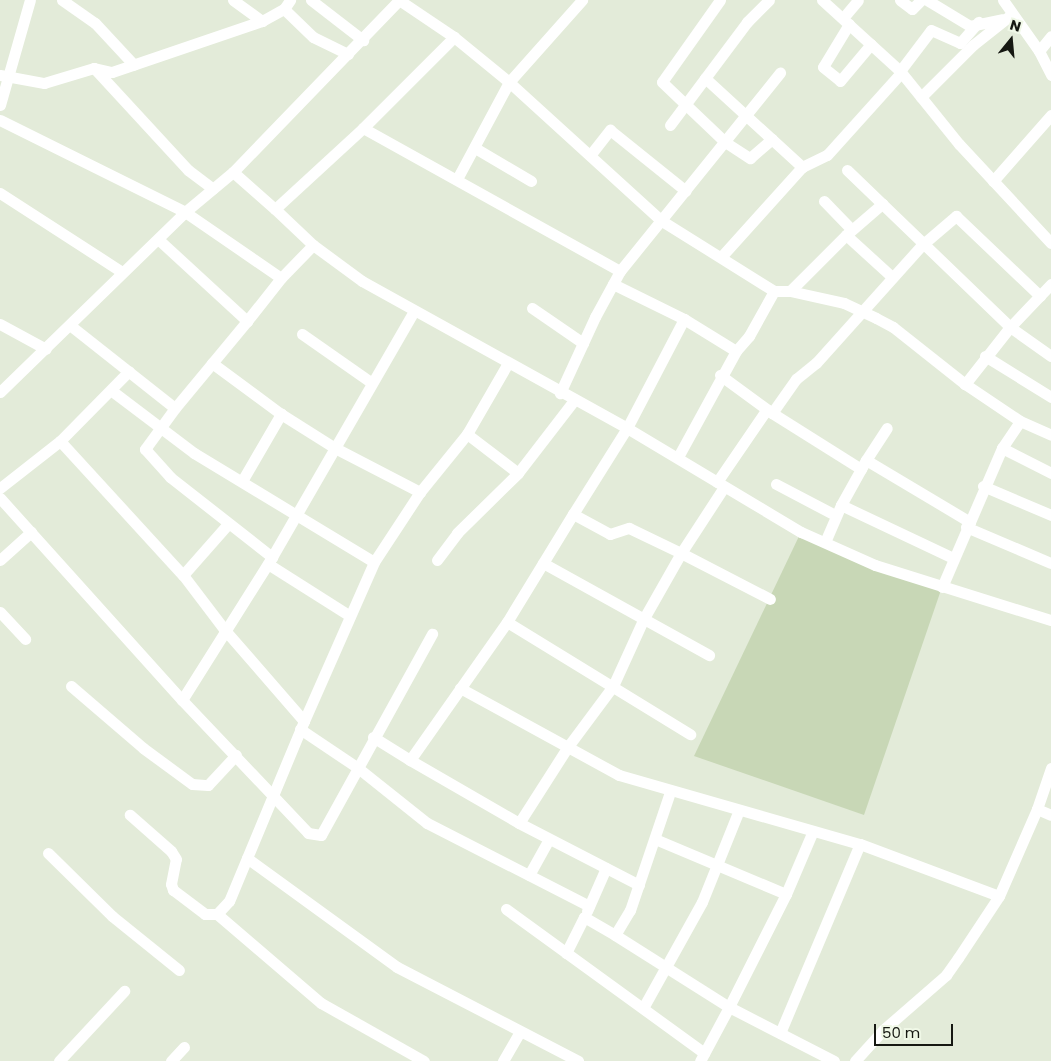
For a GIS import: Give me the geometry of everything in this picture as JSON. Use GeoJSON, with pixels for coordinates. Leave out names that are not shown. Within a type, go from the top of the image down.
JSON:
{"type":"FeatureCollection","features":[{"type":"Feature","properties":{"kind":"street"},"geometry":{"type":"LineString","coordinates":[[0,105],[4,76],[30,0]]}},
{"type":"Feature","properties":{"kind":"street"},"geometry":{"type":"LineString","coordinates":[[62,0],[95,23],[134,65]]}},
{"type":"Feature","properties":{"kind":"street"},"geometry":{"type":"LineString","coordinates":[[233,0],[262,21]]}},
{"type":"Feature","properties":{"kind":"street"},"geometry":{"type":"LineString","coordinates":[[311,0],[363,40]]}},
{"type":"Feature","properties":{"kind":"street"},"geometry":{"type":"LineString","coordinates":[[0,392],[71,326],[122,272],[158,240],[185,212],[233,172],[363,40],[399,0],[454,37],[509,82],[591,154],[662,221],[774,292],[790,291],[844,303],[893,327],[965,384],[1020,421],[1051,435]]}},
{"type":"Feature","properties":{"kind":"street"},"geometry":{"type":"LineString","coordinates":[[457,179],[509,82],[582,0]]}},
{"type":"Feature","properties":{"kind":"street"},"geometry":{"type":"LineString","coordinates":[[670,125],[747,22],[769,0]]}},
{"type":"Feature","properties":{"kind":"street"},"geometry":{"type":"LineString","coordinates":[[822,0],[900,73],[993,181],[1051,243]]}},
{"type":"Feature","properties":{"kind":"street"},"geometry":{"type":"LineString","coordinates":[[858,0],[823,67],[840,81],[871,44]]}},
{"type":"Feature","properties":{"kind":"street"},"geometry":{"type":"LineString","coordinates":[[900,0],[912,9],[921,0]]}},
{"type":"Feature","properties":{"kind":"street"},"geometry":{"type":"LineString","coordinates":[[927,0],[970,26],[978,22],[1007,17]]}},
{"type":"Feature","properties":{"kind":"street"},"geometry":{"type":"LineString","coordinates":[[1003,0],[1007,17],[1039,51],[1051,75]]}},
{"type":"Feature","properties":{"kind":"street"},"geometry":{"type":"LineString","coordinates":[[717,1],[662,82],[725,142],[750,158],[772,139]]}},
{"type":"Feature","properties":{"kind":"street"},"geometry":{"type":"LineString","coordinates":[[4,76],[44,83],[94,68],[112,72],[262,21],[287,4],[313,37],[348,54]]}},
{"type":"Feature","properties":{"kind":"street"},"geometry":{"type":"LineString","coordinates":[[921,97],[1007,17]]}},
{"type":"Feature","properties":{"kind":"street"},"geometry":{"type":"LineString","coordinates":[[721,257],[802,167],[827,155],[900,73],[931,30],[960,43],[978,22]]}},
{"type":"Feature","properties":{"kind":"street"},"geometry":{"type":"LineString","coordinates":[[1039,51],[1051,36]]}},
{"type":"Feature","properties":{"kind":"street"},"geometry":{"type":"LineString","coordinates":[[275,209],[363,128],[454,37]]}},
{"type":"Feature","properties":{"kind":"street"},"geometry":{"type":"LineString","coordinates":[[94,68],[188,170],[213,189]]}},
{"type":"Feature","properties":{"kind":"street"},"geometry":{"type":"LineString","coordinates":[[560,393],[620,271],[780,73]]}},
{"type":"Feature","properties":{"kind":"street"},"geometry":{"type":"LineString","coordinates":[[705,78],[802,167]]}},
{"type":"Feature","properties":{"kind":"street"},"geometry":{"type":"LineString","coordinates":[[993,181],[1051,115]]}},
{"type":"Feature","properties":{"kind":"street"},"geometry":{"type":"LineString","coordinates":[[0,120],[185,212],[281,278]]}},
{"type":"Feature","properties":{"kind":"street"},"geometry":{"type":"LineString","coordinates":[[363,128],[620,271]]}},
{"type":"Feature","properties":{"kind":"street"},"geometry":{"type":"LineString","coordinates":[[591,154],[610,130],[686,191]]}},
{"type":"Feature","properties":{"kind":"street"},"geometry":{"type":"LineString","coordinates":[[475,148],[530,181]]}},
{"type":"Feature","properties":{"kind":"street"},"geometry":{"type":"LineString","coordinates":[[847,170],[922,245],[1010,327],[1051,356]]}},
{"type":"Feature","properties":{"kind":"street"},"geometry":{"type":"LineString","coordinates":[[233,172],[313,245],[362,282],[560,393],[575,399],[627,428],[721,485],[825,542],[875,565],[1051,620]]}},
{"type":"Feature","properties":{"kind":"street"},"geometry":{"type":"LineString","coordinates":[[0,193],[122,272]]}},
{"type":"Feature","properties":{"kind":"street"},"geometry":{"type":"LineString","coordinates":[[824,201],[848,232],[892,277]]}},
{"type":"Feature","properties":{"kind":"street"},"geometry":{"type":"LineString","coordinates":[[790,291],[848,232],[882,204]]}},
{"type":"Feature","properties":{"kind":"street"},"geometry":{"type":"LineString","coordinates":[[519,823],[567,748],[613,686],[644,618],[681,552],[721,485],[770,411],[796,379],[816,363],[860,310],[922,245],[952,217],[960,217],[1040,296]]}},
{"type":"Feature","properties":{"kind":"street"},"geometry":{"type":"LineString","coordinates":[[158,240],[247,320]]}},
{"type":"Feature","properties":{"kind":"street"},"geometry":{"type":"LineString","coordinates":[[313,245],[281,278],[175,408],[145,449],[170,477],[270,560],[350,616]]}},
{"type":"Feature","properties":{"kind":"street"},"geometry":{"type":"LineString","coordinates":[[613,284],[684,319],[736,351]]}},
{"type":"Feature","properties":{"kind":"street"},"geometry":{"type":"LineString","coordinates":[[965,384],[985,356],[1051,284]]}},
{"type":"Feature","properties":{"kind":"street"},"geometry":{"type":"LineString","coordinates":[[678,458],[720,375],[749,336],[774,292]]}},
{"type":"Feature","properties":{"kind":"street"},"geometry":{"type":"LineString","coordinates":[[532,308],[583,343]]}},
{"type":"Feature","properties":{"kind":"street"},"geometry":{"type":"LineString","coordinates":[[182,700],[224,629],[296,517],[414,311]]}},
{"type":"Feature","properties":{"kind":"street"},"geometry":{"type":"LineString","coordinates":[[410,760],[507,622],[627,428],[684,319]]}},
{"type":"Feature","properties":{"kind":"street"},"geometry":{"type":"LineString","coordinates":[[0,324],[46,349]]}},
{"type":"Feature","properties":{"kind":"street"},"geometry":{"type":"LineString","coordinates":[[71,326],[175,408]]}},
{"type":"Feature","properties":{"kind":"street"},"geometry":{"type":"LineString","coordinates":[[302,334],[372,383]]}},
{"type":"Feature","properties":{"kind":"street"},"geometry":{"type":"LineString","coordinates":[[985,356],[1051,397]]}},
{"type":"Feature","properties":{"kind":"street"},"geometry":{"type":"LineString","coordinates":[[212,363],[282,414],[335,448],[420,492]]}},
{"type":"Feature","properties":{"kind":"street"},"geometry":{"type":"LineString","coordinates":[[216,914],[229,901],[302,725],[374,562],[420,492],[467,434],[508,363]]}},
{"type":"Feature","properties":{"kind":"street"},"geometry":{"type":"LineString","coordinates":[[0,488],[60,441],[112,391],[129,371]]}},
{"type":"Feature","properties":{"kind":"street"},"geometry":{"type":"LineString","coordinates":[[720,375],[770,411],[968,524],[1051,563]]}},
{"type":"Feature","properties":{"kind":"street"},"geometry":{"type":"LineString","coordinates":[[112,391],[194,453],[242,481],[296,517],[374,562]]}},
{"type":"Feature","properties":{"kind":"street"},"geometry":{"type":"LineString","coordinates":[[437,560],[457,533],[518,474],[575,399]]}},
{"type":"Feature","properties":{"kind":"street"},"geometry":{"type":"LineString","coordinates":[[242,481],[282,414]]}},
{"type":"Feature","properties":{"kind":"street"},"geometry":{"type":"LineString","coordinates":[[942,587],[983,486],[1002,448],[1020,421]]}},
{"type":"Feature","properties":{"kind":"street"},"geometry":{"type":"LineString","coordinates":[[825,542],[835,515],[887,428]]}},
{"type":"Feature","properties":{"kind":"street"},"geometry":{"type":"LineString","coordinates":[[467,434],[518,474]]}},
{"type":"Feature","properties":{"kind":"street"},"geometry":{"type":"LineString","coordinates":[[60,441],[183,575],[302,725],[427,823],[589,906]]}},
{"type":"Feature","properties":{"kind":"street"},"geometry":{"type":"LineString","coordinates":[[1002,448],[1051,473]]}},
{"type":"Feature","properties":{"kind":"street"},"geometry":{"type":"LineString","coordinates":[[776,484],[835,515]]}},
{"type":"Feature","properties":{"kind":"street"},"geometry":{"type":"LineString","coordinates":[[983,486],[1051,515]]}},
{"type":"Feature","properties":{"kind":"street"},"geometry":{"type":"LineString","coordinates":[[0,498],[182,700],[308,833],[321,835],[373,737],[432,634]]}},
{"type":"Feature","properties":{"kind":"street"},"geometry":{"type":"LineString","coordinates":[[841,505],[953,558]]}},
{"type":"Feature","properties":{"kind":"street"},"geometry":{"type":"LineString","coordinates":[[573,514],[610,534],[629,528],[681,552],[770,599]]}},
{"type":"Feature","properties":{"kind":"street"},"geometry":{"type":"LineString","coordinates":[[183,575],[228,524]]}},
{"type":"Feature","properties":{"kind":"street"},"geometry":{"type":"LineString","coordinates":[[0,560],[31,532]]}},
{"type":"Feature","properties":{"kind":"street"},"geometry":{"type":"LineString","coordinates":[[543,563],[709,656]]}},
{"type":"Feature","properties":{"kind":"street"},"geometry":{"type":"LineString","coordinates":[[0,612],[25,639]]}},
{"type":"Feature","properties":{"kind":"street"},"geometry":{"type":"LineString","coordinates":[[507,622],[690,734]]}},
{"type":"Feature","properties":{"kind":"street"},"geometry":{"type":"LineString","coordinates":[[71,686],[142,748],[192,784],[208,785],[236,755]]}},
{"type":"Feature","properties":{"kind":"street"},"geometry":{"type":"LineString","coordinates":[[460,688],[619,775],[670,792],[739,810],[812,833],[860,844],[999,896]]}},
{"type":"Feature","properties":{"kind":"street"},"geometry":{"type":"LineString","coordinates":[[373,737],[519,823],[639,885]]}},
{"type":"Feature","properties":{"kind":"street"},"geometry":{"type":"LineString","coordinates":[[855,1061],[884,1030],[946,975],[999,896],[1036,809],[1051,768]]}},
{"type":"Feature","properties":{"kind":"street"},"geometry":{"type":"LineString","coordinates":[[615,936],[630,910],[670,792]]}},
{"type":"Feature","properties":{"kind":"street"},"geometry":{"type":"LineString","coordinates":[[1036,809],[1051,815]]}},
{"type":"Feature","properties":{"kind":"street"},"geometry":{"type":"LineString","coordinates":[[643,1008],[702,902],[739,810]]}},
{"type":"Feature","properties":{"kind":"street"},"geometry":{"type":"LineString","coordinates":[[130,815],[172,851],[176,859],[170,884],[173,890],[205,914],[216,914],[321,1002],[424,1061]]}},
{"type":"Feature","properties":{"kind":"street"},"geometry":{"type":"LineString","coordinates":[[506,910],[643,1008],[702,1057],[786,894],[812,833]]}},
{"type":"Feature","properties":{"kind":"street"},"geometry":{"type":"LineString","coordinates":[[530,876],[549,839]]}},
{"type":"Feature","properties":{"kind":"street"},"geometry":{"type":"LineString","coordinates":[[655,839],[786,894]]}},
{"type":"Feature","properties":{"kind":"street"},"geometry":{"type":"LineString","coordinates":[[780,1033],[860,844]]}},
{"type":"Feature","properties":{"kind":"street"},"geometry":{"type":"LineString","coordinates":[[48,853],[112,916],[179,970]]}},
{"type":"Feature","properties":{"kind":"street"},"geometry":{"type":"LineString","coordinates":[[247,858],[397,967],[578,1061]]}},
{"type":"Feature","properties":{"kind":"street"},"geometry":{"type":"LineString","coordinates":[[566,953],[606,868]]}},
{"type":"Feature","properties":{"kind":"street"},"geometry":{"type":"LineString","coordinates":[[584,917],[667,966],[729,1007],[834,1061]]}},
{"type":"Feature","properties":{"kind":"street"},"geometry":{"type":"LineString","coordinates":[[59,1061],[124,991]]}},
{"type":"Feature","properties":{"kind":"street"},"geometry":{"type":"LineString","coordinates":[[502,1061],[520,1031]]}},
{"type":"Feature","properties":{"kind":"street"},"geometry":{"type":"LineString","coordinates":[[171,1061],[184,1047]]}},
{"type":"Feature","properties":{"kind":"green space"},"geometry":{"type":"Polygon","coordinates":[[[801,532],[942,587],[864,815],[694,756],[801,532]]]}}]}
